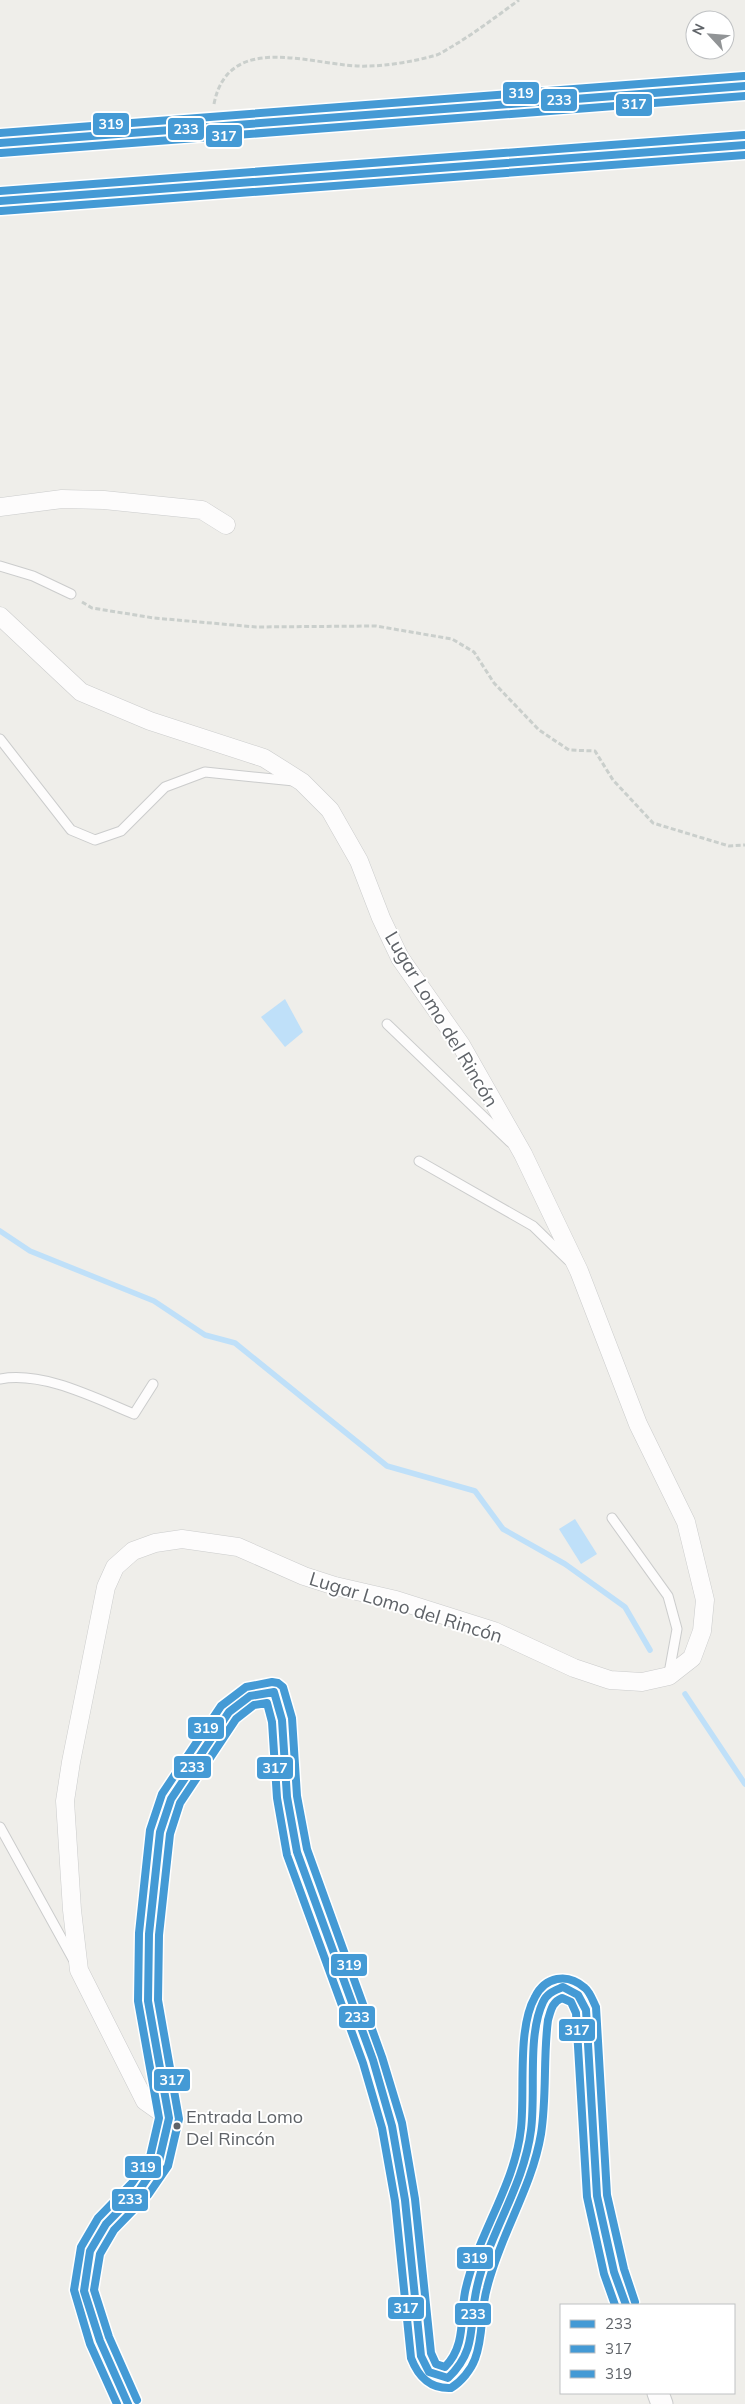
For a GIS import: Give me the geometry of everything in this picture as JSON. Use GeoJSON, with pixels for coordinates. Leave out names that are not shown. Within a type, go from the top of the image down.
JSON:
{"type":"FeatureCollection","features":[{"type":"Feature","properties":{"kind":"highway"},"geometry":{"type":"LineString","coordinates":[[0,143],[745,86]]}},
{"type":"Feature","properties":{"kind":"highway"},"geometry":{"type":"LineString","coordinates":[[0,201],[745,145]]}},
{"type":"Feature","properties":{"kind":"street"},"geometry":{"type":"LineString","coordinates":[[0,507],[62,499],[104,500],[202,510],[226,525]]}},
{"type":"Feature","properties":{"kind":"street","name":"Lugar Lomo del Rincón"},"geometry":{"type":"LineString","coordinates":[[2,622],[81,692],[150,721],[264,758],[302,782],[330,810],[359,861],[381,918],[400,958],[461,1046],[523,1154],[579,1271],[638,1424],[686,1522],[705,1600],[702,1631],[692,1658],[669,1676],[642,1682],[610,1680],[574,1668],[527,1645],[470,1623],[396,1600],[335,1586],[304,1576],[238,1547],[182,1540],[155,1543],[133,1551],[115,1567],[106,1587],[65,1801],[72,1910],[79,1970],[144,2102],[169,2118]]}},
{"type":"Feature","properties":{"kind":"street"},"geometry":{"type":"LineString","coordinates":[[128,2404],[100,2341],[84,2291],[90,2251],[106,2224],[140,2189],[159,2161],[169,2118],[148,2001],[149,1934],[160,1832],[171,1799],[229,1712],[250,1696],[274,1692],[282,1720],[287,1797],[297,1852],[373,2060],[392,2126],[405,2200],[421,2356],[429,2372],[448,2378],[460,2368],[470,2350],[477,2286],[522,2166],[531,2131],[537,2018],[548,1994],[563,1987],[578,1995],[586,2010],[597,2196],[614,2272],[626,2304]]}},
{"type":"Feature","properties":{"kind":"lane"},"geometry":{"type":"LineString","coordinates":[[0,566],[33,576],[71,594]]}},
{"type":"Feature","properties":{"kind":"lane"},"geometry":{"type":"LineString","coordinates":[[0,739],[71,830],[95,840],[121,831],[165,787],[205,772],[302,782]]}},
{"type":"Feature","properties":{"kind":"lane","name":"Lugar Lomo del Rincón"},"geometry":{"type":"LineString","coordinates":[[387,1024],[523,1154]]}},
{"type":"Feature","properties":{"kind":"lane","name":"Lugar Lomo del Rincón"},"geometry":{"type":"LineString","coordinates":[[419,1161],[533,1226],[579,1271]]}},
{"type":"Feature","properties":{"kind":"lane"},"geometry":{"type":"LineString","coordinates":[[0,1380],[25,1378],[74,1389],[134,1414],[153,1384]]}},
{"type":"Feature","properties":{"kind":"lane"},"geometry":{"type":"LineString","coordinates":[[612,1518],[668,1596],[677,1629],[669,1676]]}},
{"type":"Feature","properties":{"kind":"lane","name":"Lugar Lomo del Rincón"},"geometry":{"type":"LineString","coordinates":[[0,1827],[79,1970]]}},
{"type":"Feature","properties":{"kind":"path"},"geometry":{"type":"LineString","coordinates":[[210,127],[217,88],[236,68],[262,57],[294,57],[368,67],[434,56],[476,32],[519,0]]}},
{"type":"Feature","properties":{"kind":"path"},"geometry":{"type":"LineString","coordinates":[[71,594],[92,608],[154,618],[256,627],[376,626],[452,639],[474,652],[494,683],[539,730],[569,750],[595,751],[613,780],[652,823],[730,846],[745,845]]}},
{"type":"Feature","properties":{"kind":"water"},"geometry":{"type":"Polygon","coordinates":[[[285,999],[303,1032],[285,1047],[261,1017],[285,999]]]}},
{"type":"Feature","properties":{"kind":"water"},"geometry":{"type":"Polygon","coordinates":[[[575,1519],[597,1554],[581,1564],[559,1529],[575,1519]]]}},
{"type":"Feature","properties":{"kind":"waterway"},"geometry":{"type":"LineString","coordinates":[[0,1231],[30,1251],[154,1301],[205,1335],[235,1343],[387,1466],[475,1491],[503,1529],[565,1564],[625,1607],[650,1650]]}},
{"type":"Feature","properties":{"kind":"waterway"},"geometry":{"type":"LineString","coordinates":[[685,1694],[745,1784]]}},
{"type":"Feature","properties":{"kind":"transit line","name":"319"},"geometry":{"type":"LineString","coordinates":[[0,133],[744,76]]}},
{"type":"Feature","properties":{"kind":"transit line","name":"233"},"geometry":{"type":"LineString","coordinates":[[0,143],[745,86]]}},
{"type":"Feature","properties":{"kind":"transit line","name":"317"},"geometry":{"type":"LineString","coordinates":[[1,153],[745,96]]}},
{"type":"Feature","properties":{"kind":"transit line","name":"319"},"geometry":{"type":"LineString","coordinates":[[0,191],[744,135]]}},
{"type":"Feature","properties":{"kind":"transit line","name":"233"},"geometry":{"type":"LineString","coordinates":[[0,201],[745,145]]}},
{"type":"Feature","properties":{"kind":"transit line","name":"317"},"geometry":{"type":"LineString","coordinates":[[1,211],[745,155]]}},
{"type":"Feature","properties":{"kind":"transit line","name":"319"},"geometry":{"type":"LineString","coordinates":[[117,2404],[90,2344],[74,2290],[81,2247],[98,2218],[132,2183],[150,2157],[159,2118],[138,2001],[139,1933],[150,1830],[162,1794],[221,1706],[246,1687],[272,1682],[278,1683],[283,1687],[292,1718],[297,1796],[307,1849],[382,2057],[402,2123],[415,2199],[431,2353],[436,2364],[445,2367],[452,2359],[456,2350],[461,2331],[465,2292],[471,2271],[504,2190],[517,2149],[521,2128],[524,2043],[529,2010],[539,1990],[550,1981],[557,1979],[571,1980],[585,1988],[596,2007],[607,2195],[624,2269],[635,2302]]}},
{"type":"Feature","properties":{"kind":"transit line","name":"233"},"geometry":{"type":"LineString","coordinates":[[128,2404],[100,2341],[84,2291],[90,2251],[106,2224],[140,2189],[159,2161],[169,2118],[148,2001],[149,1934],[160,1832],[171,1799],[229,1712],[250,1696],[274,1692],[282,1720],[287,1797],[297,1852],[373,2060],[392,2126],[405,2200],[421,2356],[429,2372],[448,2378],[458,2367],[468,2346],[471,2335],[474,2300],[482,2267],[514,2190],[527,2151],[532,2115],[533,2048],[538,2016],[547,1996],[563,1987],[578,1995],[586,2010],[597,2196],[614,2272],[626,2304]]}},
{"type":"Feature","properties":{"kind":"transit line","name":"317"},"geometry":{"type":"LineString","coordinates":[[137,2400],[109,2337],[94,2290],[100,2254],[114,2230],[148,2195],[168,2166],[179,2119],[158,2000],[159,1935],[170,1834],[180,1803],[236,1719],[254,1705],[267,1703],[272,1722],[277,1798],[287,1855],[363,2063],[382,2128],[395,2201],[411,2358],[417,2370],[431,2384],[443,2388],[451,2388],[465,2375],[475,2359],[480,2342],[485,2297],[493,2268],[537,2154],[543,2120],[548,2020],[554,2004],[562,1998],[571,2002],[576,2013],[587,2197],[604,2274],[615,2304]]}},
{"type":"Feature","properties":{"kind":"place","name":"Entrada Lomo Del Rincón"},"geometry":{"type":"Point","coordinates":[177,2126]}}]}
